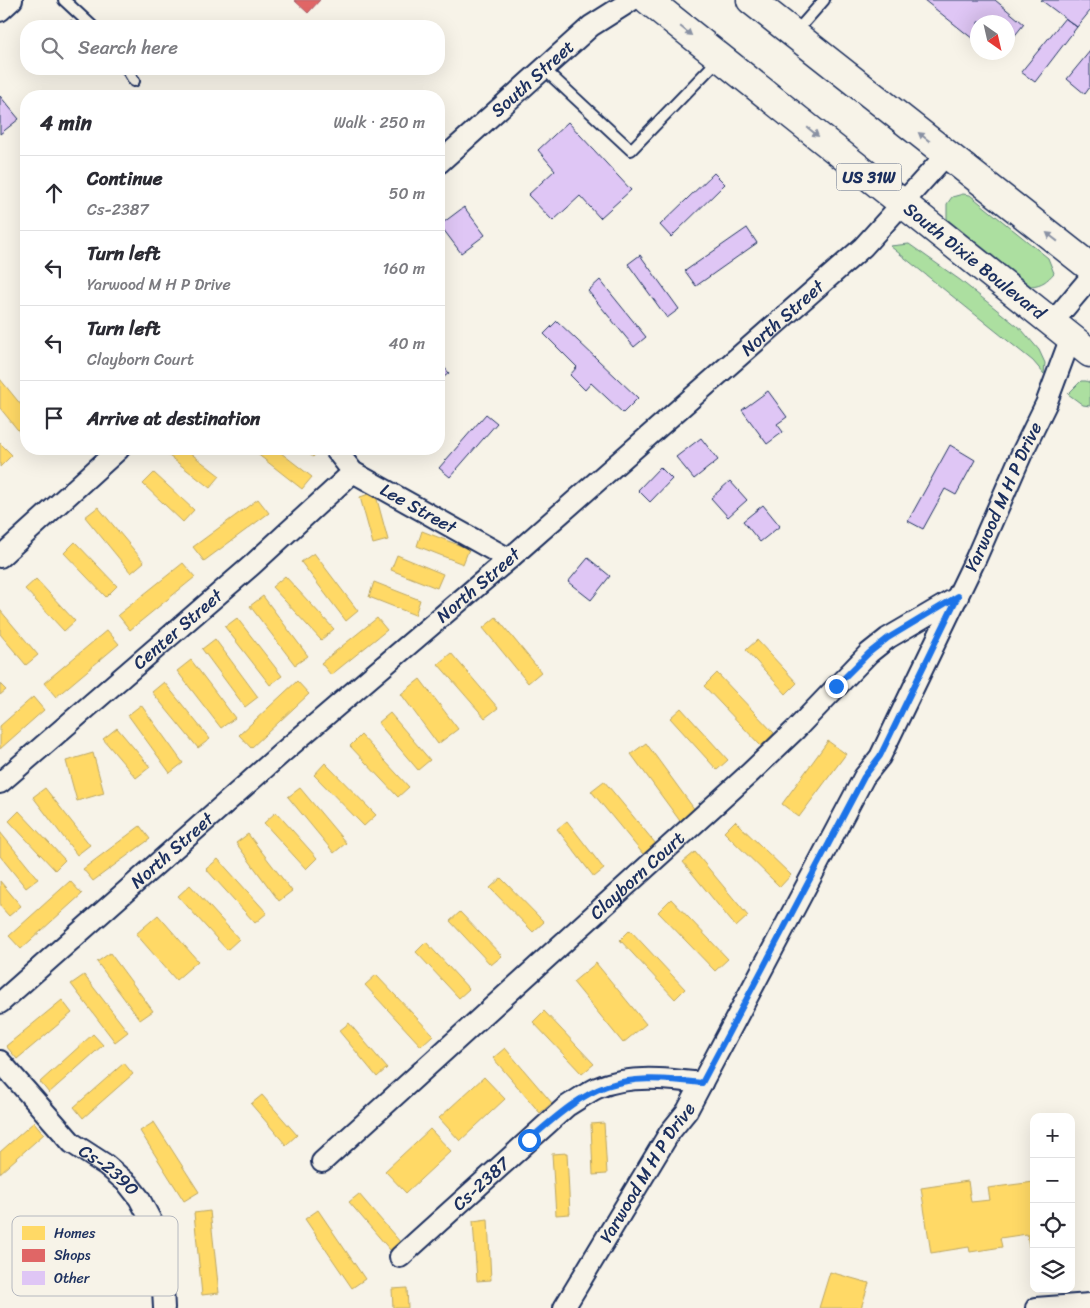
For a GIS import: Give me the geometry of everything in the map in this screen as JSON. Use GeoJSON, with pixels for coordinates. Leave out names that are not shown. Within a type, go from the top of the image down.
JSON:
{"type":"FeatureCollection","features":[{"type":"Feature","properties":{"kind":"highway","name":"South Dixie Boulevard"},"geometry":{"type":"LineString","coordinates":[[648,0],[1071,338]]}},
{"type":"Feature","properties":{"kind":"highway"},"geometry":{"type":"LineString","coordinates":[[751,0],[1090,267]]}},
{"type":"Feature","properties":{"kind":"street"},"geometry":{"type":"LineString","coordinates":[[0,11],[12,0]]}},
{"type":"Feature","properties":{"kind":"street","name":"South Street"},"geometry":{"type":"LineString","coordinates":[[445,158],[591,26],[632,0]]}},
{"type":"Feature","properties":{"kind":"street","name":"North Street"},"geometry":{"type":"LineString","coordinates":[[0,1004],[276,759],[509,559],[863,247],[903,205],[946,155]]}},
{"type":"Feature","properties":{"kind":"street","name":"Yarwood M H P Drive"},"geometry":{"type":"LineString","coordinates":[[564,1308],[670,1132],[687,1111],[864,777],[880,756],[958,596],[1046,404],[1071,338],[1090,278]]}},
{"type":"Feature","properties":{"kind":"street"},"geometry":{"type":"LineString","coordinates":[[0,557],[112,455]]}},
{"type":"Feature","properties":{"kind":"street","name":"Lee Street"},"geometry":{"type":"LineString","coordinates":[[340,455],[353,472],[509,559]]}},
{"type":"Feature","properties":{"kind":"street","name":"Center Street"},"geometry":{"type":"LineString","coordinates":[[0,783],[252,565],[353,472]]}},
{"type":"Feature","properties":{"kind":"street","name":"Clayborn Court"},"geometry":{"type":"LineString","coordinates":[[322,1162],[749,774],[796,730],[869,653],[888,638],[958,596]]}},
{"type":"Feature","properties":{"kind":"street","name":"Cs-2390"},"geometry":{"type":"LineString","coordinates":[[0,1061],[72,1143],[106,1164],[128,1184],[139,1198],[148,1216]]}},
{"type":"Feature","properties":{"kind":"street","name":"Cs-2387"},"geometry":{"type":"LineString","coordinates":[[400,1257],[567,1106],[597,1088],[631,1080],[675,1080],[702,1083]]}},
{"type":"Feature","properties":{"kind":"street"},"geometry":{"type":"LineString","coordinates":[[1036,1308],[1090,1304]]}},
{"type":"Feature","properties":{"kind":"lane"},"geometry":{"type":"LineString","coordinates":[[64,0],[86,20]]}},
{"type":"Feature","properties":{"kind":"lane"},"geometry":{"type":"LineString","coordinates":[[794,34],[824,0]]}},
{"type":"Feature","properties":{"kind":"lane"},"geometry":{"type":"LineString","coordinates":[[544,69],[631,150],[720,58]]}},
{"type":"Feature","properties":{"kind":"lane"},"geometry":{"type":"LineString","coordinates":[[130,75],[134,81]]}},
{"type":"Feature","properties":{"kind":"green space"},"geometry":{"type":"Polygon","coordinates":[[[963,194],[970,195],[1048,258],[1054,273],[1044,282],[1031,286],[947,219],[947,204],[952,197],[963,194]]]}},
{"type":"Feature","properties":{"kind":"green space"},"geometry":{"type":"Polygon","coordinates":[[[909,244],[960,280],[1022,330],[1039,350],[1045,363],[1044,374],[1033,361],[890,246],[909,244]]]}},
{"type":"Feature","properties":{"kind":"green space"},"geometry":{"type":"Polygon","coordinates":[[[1081,381],[1090,383],[1090,406],[1083,405],[1068,394],[1081,381]]]}},
{"type":"Feature","properties":{"kind":"building: Homes"},"geometry":{"type":"Polygon","coordinates":[[[0,379],[20,404],[20,433],[0,408],[0,379]]]}},
{"type":"Feature","properties":{"kind":"building: Homes"},"geometry":{"type":"Polygon","coordinates":[[[0,443],[12,455],[0,467],[0,443]]]}},
{"type":"Feature","properties":{"kind":"building: Homes"},"geometry":{"type":"Polygon","coordinates":[[[168,455],[193,455],[220,476],[210,488],[168,455]]]}},
{"type":"Feature","properties":{"kind":"building: Homes"},"geometry":{"type":"Polygon","coordinates":[[[259,455],[284,455],[312,477],[302,489],[259,455]]]}},
{"type":"Feature","properties":{"kind":"building: Homes"},"geometry":{"type":"Polygon","coordinates":[[[154,473],[194,510],[183,522],[143,484],[154,473]]]}},
{"type":"Feature","properties":{"kind":"building: Homes"},"geometry":{"type":"Polygon","coordinates":[[[375,492],[388,540],[373,544],[360,497],[375,492]]]}},
{"type":"Feature","properties":{"kind":"building: Homes"},"geometry":{"type":"Polygon","coordinates":[[[258,499],[269,513],[204,561],[193,547],[258,499]]]}},
{"type":"Feature","properties":{"kind":"building: Homes"},"geometry":{"type":"Polygon","coordinates":[[[98,507],[144,562],[131,573],[85,517],[98,507]]]}},
{"type":"Feature","properties":{"kind":"building: Homes"},"geometry":{"type":"Polygon","coordinates":[[[422,531],[469,549],[463,564],[417,546],[422,531]]]}},
{"type":"Feature","properties":{"kind":"building: Homes"},"geometry":{"type":"Polygon","coordinates":[[[75,542],[117,586],[106,597],[64,553],[75,542]]]}},
{"type":"Feature","properties":{"kind":"building: Homes"},"geometry":{"type":"Polygon","coordinates":[[[314,553],[358,611],[346,621],[301,562],[314,553]]]}},
{"type":"Feature","properties":{"kind":"building: Homes"},"geometry":{"type":"Polygon","coordinates":[[[397,555],[443,574],[437,588],[391,570],[397,555]]]}},
{"type":"Feature","properties":{"kind":"building: Homes"},"geometry":{"type":"Polygon","coordinates":[[[183,563],[195,577],[130,630],[118,615],[183,563]]]}},
{"type":"Feature","properties":{"kind":"building: Homes"},"geometry":{"type":"Polygon","coordinates":[[[285,576],[334,629],[321,640],[272,587],[285,576]]]}},
{"type":"Feature","properties":{"kind":"building: Homes"},"geometry":{"type":"Polygon","coordinates":[[[36,579],[75,621],[64,631],[25,589],[36,579]]]}},
{"type":"Feature","properties":{"kind":"building: Homes"},"geometry":{"type":"Polygon","coordinates":[[[374,582],[420,600],[415,615],[369,597],[374,582]]]}},
{"type":"Feature","properties":{"kind":"building: Homes"},"geometry":{"type":"Polygon","coordinates":[[[263,596],[308,656],[295,665],[250,606],[263,596]]]}},
{"type":"Feature","properties":{"kind":"building: Homes"},"geometry":{"type":"Polygon","coordinates":[[[0,610],[38,655],[26,665],[0,634],[0,610]]]}},
{"type":"Feature","properties":{"kind":"building: Homes"},"geometry":{"type":"Polygon","coordinates":[[[496,617],[541,672],[528,683],[483,628],[496,617]]]}},
{"type":"Feature","properties":{"kind":"building: Homes"},"geometry":{"type":"Polygon","coordinates":[[[237,618],[282,676],[270,685],[225,627],[237,618]]]}},
{"type":"Feature","properties":{"kind":"building: Homes"},"geometry":{"type":"Polygon","coordinates":[[[377,618],[387,630],[331,675],[321,663],[377,618]]]}},
{"type":"Feature","properties":{"kind":"building: Homes"},"geometry":{"type":"Polygon","coordinates":[[[107,630],[119,644],[56,697],[44,683],[107,630]]]}},
{"type":"Feature","properties":{"kind":"building: Homes"},"geometry":{"type":"Polygon","coordinates":[[[215,639],[258,697],[245,707],[202,649],[215,639]]]}},
{"type":"Feature","properties":{"kind":"building: Homes"},"geometry":{"type":"Polygon","coordinates":[[[757,640],[797,683],[786,694],[746,650],[757,640]]]}},
{"type":"Feature","properties":{"kind":"building: Homes"},"geometry":{"type":"Polygon","coordinates":[[[451,653],[498,708],[485,718],[438,664],[451,653]]]}},
{"type":"Feature","properties":{"kind":"building: Homes"},"geometry":{"type":"Polygon","coordinates":[[[191,660],[235,718],[221,728],[177,671],[191,660]]]}},
{"type":"Feature","properties":{"kind":"building: Homes"},"geometry":{"type":"Polygon","coordinates":[[[717,673],[774,733],[761,746],[704,686],[717,673]]]}},
{"type":"Feature","properties":{"kind":"building: Homes"},"geometry":{"type":"Polygon","coordinates":[[[420,679],[458,729],[438,744],[401,694],[420,679]]]}},
{"type":"Feature","properties":{"kind":"building: Homes"},"geometry":{"type":"Polygon","coordinates":[[[297,681],[309,694],[251,748],[239,735],[297,681]]]}},
{"type":"Feature","properties":{"kind":"building: Homes"},"geometry":{"type":"Polygon","coordinates":[[[164,682],[210,739],[198,748],[152,692],[164,682]]]}},
{"type":"Feature","properties":{"kind":"building: Homes"},"geometry":{"type":"Polygon","coordinates":[[[0,684],[6,690],[0,695],[0,684]]]}},
{"type":"Feature","properties":{"kind":"building: Homes"},"geometry":{"type":"Polygon","coordinates":[[[33,697],[44,710],[0,749],[0,726],[33,697]]]}},
{"type":"Feature","properties":{"kind":"building: Homes"},"geometry":{"type":"Polygon","coordinates":[[[141,705],[183,763],[170,773],[128,715],[141,705]]]}},
{"type":"Feature","properties":{"kind":"building: Homes"},"geometry":{"type":"Polygon","coordinates":[[[681,708],[728,760],[717,770],[670,718],[681,708]]]}},
{"type":"Feature","properties":{"kind":"building: Homes"},"geometry":{"type":"Polygon","coordinates":[[[390,713],[430,760],[418,770],[378,723],[390,713]]]}},
{"type":"Feature","properties":{"kind":"building: Homes"},"geometry":{"type":"Polygon","coordinates":[[[117,728],[150,767],[136,778],[103,739],[117,728]]]}},
{"type":"Feature","properties":{"kind":"building: Homes"},"geometry":{"type":"Polygon","coordinates":[[[361,735],[409,787],[398,797],[350,746],[361,735]]]}},
{"type":"Feature","properties":{"kind":"building: Homes"},"geometry":{"type":"Polygon","coordinates":[[[828,741],[846,754],[799,817],[782,804],[828,741]]]}},
{"type":"Feature","properties":{"kind":"building: Homes"},"geometry":{"type":"Polygon","coordinates":[[[646,743],[695,810],[680,821],[631,754],[646,743]]]}},
{"type":"Feature","properties":{"kind":"building: Homes"},"geometry":{"type":"Polygon","coordinates":[[[93,753],[104,793],[77,801],[66,761],[93,753]]]}},
{"type":"Feature","properties":{"kind":"building: Homes"},"geometry":{"type":"Polygon","coordinates":[[[325,763],[376,815],[364,826],[314,775],[325,763]]]}},
{"type":"Feature","properties":{"kind":"building: Homes"},"geometry":{"type":"Polygon","coordinates":[[[604,781],[656,844],[643,854],[591,791],[604,781]]]}},
{"type":"Feature","properties":{"kind":"building: Homes"},"geometry":{"type":"Polygon","coordinates":[[[45,788],[90,845],[77,855],[33,797],[45,788]]]}},
{"type":"Feature","properties":{"kind":"building: Homes"},"geometry":{"type":"Polygon","coordinates":[[[300,788],[346,843],[334,853],[288,797],[300,788]]]}},
{"type":"Feature","properties":{"kind":"building: Homes"},"geometry":{"type":"Polygon","coordinates":[[[19,811],[65,860],[55,870],[9,821],[19,811]]]}},
{"type":"Feature","properties":{"kind":"building: Homes"},"geometry":{"type":"Polygon","coordinates":[[[276,812],[317,858],[306,869],[264,823],[276,812]]]}},
{"type":"Feature","properties":{"kind":"building: Homes"},"geometry":{"type":"Polygon","coordinates":[[[567,821],[604,869],[594,877],[557,829],[567,821]]]}},
{"type":"Feature","properties":{"kind":"building: Homes"},"geometry":{"type":"Polygon","coordinates":[[[735,821],[791,875],[780,887],[724,832],[735,821]]]}},
{"type":"Feature","properties":{"kind":"building: Homes"},"geometry":{"type":"Polygon","coordinates":[[[140,826],[150,839],[93,881],[83,869],[140,826]]]}},
{"type":"Feature","properties":{"kind":"building: Homes"},"geometry":{"type":"Polygon","coordinates":[[[0,832],[38,879],[26,888],[0,856],[0,832]]]}},
{"type":"Feature","properties":{"kind":"building: Homes"},"geometry":{"type":"Polygon","coordinates":[[[248,834],[292,891],[279,901],[236,843],[248,834]]]}},
{"type":"Feature","properties":{"kind":"building: Homes"},"geometry":{"type":"Polygon","coordinates":[[[695,852],[748,916],[736,927],[683,862],[695,852]]]}},
{"type":"Feature","properties":{"kind":"building: Homes"},"geometry":{"type":"Polygon","coordinates":[[[218,859],[267,913],[255,923],[206,869],[218,859]]]}},
{"type":"Feature","properties":{"kind":"building: Homes"},"geometry":{"type":"Polygon","coordinates":[[[501,878],[544,922],[533,932],[490,888],[501,878]]]}},
{"type":"Feature","properties":{"kind":"building: Homes"},"geometry":{"type":"Polygon","coordinates":[[[0,881],[21,906],[9,916],[0,906],[0,881]]]}},
{"type":"Feature","properties":{"kind":"building: Homes"},"geometry":{"type":"Polygon","coordinates":[[[70,881],[82,894],[21,949],[9,936],[70,881]]]}},
{"type":"Feature","properties":{"kind":"building: Homes"},"geometry":{"type":"Polygon","coordinates":[[[190,885],[239,939],[227,950],[178,896],[190,885]]]}},
{"type":"Feature","properties":{"kind":"building: Homes"},"geometry":{"type":"Polygon","coordinates":[[[671,899],[728,959],[715,971],[658,912],[671,899]]]}},
{"type":"Feature","properties":{"kind":"building: Homes"},"geometry":{"type":"Polygon","coordinates":[[[460,912],[502,956],[491,965],[450,921],[460,912]]]}},
{"type":"Feature","properties":{"kind":"building: Homes"},"geometry":{"type":"Polygon","coordinates":[[[158,915],[198,961],[176,980],[136,934],[158,915]]]}},
{"type":"Feature","properties":{"kind":"building: Homes"},"geometry":{"type":"Polygon","coordinates":[[[630,930],[685,989],[675,999],[620,940],[630,930]]]}},
{"type":"Feature","properties":{"kind":"building: Homes"},"geometry":{"type":"Polygon","coordinates":[[[426,942],[469,989],[459,998],[416,952],[426,942]]]}},
{"type":"Feature","properties":{"kind":"building: Homes"},"geometry":{"type":"Polygon","coordinates":[[[110,953],[153,1011],[140,1020],[97,962],[110,953]]]}},
{"type":"Feature","properties":{"kind":"building: Homes"},"geometry":{"type":"Polygon","coordinates":[[[596,963],[646,1024],[623,1043],[573,982],[596,963]]]}},
{"type":"Feature","properties":{"kind":"building: Homes"},"geometry":{"type":"Polygon","coordinates":[[[84,975],[128,1032],[115,1042],[71,984],[84,975]]]}},
{"type":"Feature","properties":{"kind":"building: Homes"},"geometry":{"type":"Polygon","coordinates":[[[376,975],[433,1035],[421,1046],[365,985],[376,975]]]}},
{"type":"Feature","properties":{"kind":"building: Homes"},"geometry":{"type":"Polygon","coordinates":[[[62,1000],[72,1013],[17,1059],[6,1046],[62,1000]]]}},
{"type":"Feature","properties":{"kind":"building: Homes"},"geometry":{"type":"Polygon","coordinates":[[[544,1011],[594,1064],[582,1074],[533,1022],[544,1011]]]}},
{"type":"Feature","properties":{"kind":"building: Homes"},"geometry":{"type":"Polygon","coordinates":[[[349,1023],[387,1068],[377,1077],[339,1031],[349,1023]]]}},
{"type":"Feature","properties":{"kind":"building: Homes"},"geometry":{"type":"Polygon","coordinates":[[[93,1034],[103,1045],[49,1093],[40,1082],[93,1034]]]}},
{"type":"Feature","properties":{"kind":"building: Homes"},"geometry":{"type":"Polygon","coordinates":[[[505,1048],[552,1103],[540,1113],[493,1058],[505,1048]]]}},
{"type":"Feature","properties":{"kind":"building: Homes"},"geometry":{"type":"Polygon","coordinates":[[[124,1063],[133,1074],[83,1118],[74,1107],[124,1063]]]}},
{"type":"Feature","properties":{"kind":"building: Homes"},"geometry":{"type":"Polygon","coordinates":[[[484,1077],[505,1099],[460,1141],[439,1118],[484,1077]]]}},
{"type":"Feature","properties":{"kind":"building: Homes"},"geometry":{"type":"Polygon","coordinates":[[[262,1095],[297,1135],[286,1145],[251,1104],[262,1095]]]}},
{"type":"Feature","properties":{"kind":"building: Homes"},"geometry":{"type":"Polygon","coordinates":[[[34,1122],[44,1134],[0,1173],[0,1152],[34,1122]]]}},
{"type":"Feature","properties":{"kind":"building: Homes"},"geometry":{"type":"Polygon","coordinates":[[[154,1122],[199,1192],[184,1201],[140,1131],[154,1122]]]}},
{"type":"Feature","properties":{"kind":"building: Homes"},"geometry":{"type":"Polygon","coordinates":[[[604,1123],[607,1174],[593,1175],[591,1124],[604,1123]]]}},
{"type":"Feature","properties":{"kind":"building: Homes"},"geometry":{"type":"Polygon","coordinates":[[[430,1129],[451,1151],[406,1193],[385,1171],[430,1129]]]}},
{"type":"Feature","properties":{"kind":"building: Homes"},"geometry":{"type":"Polygon","coordinates":[[[567,1153],[570,1214],[556,1215],[552,1154],[567,1153]]]}},
{"type":"Feature","properties":{"kind":"building: Homes"},"geometry":{"type":"Polygon","coordinates":[[[968,1181],[971,1202],[990,1200],[988,1188],[1030,1183],[1030,1247],[1027,1234],[1000,1238],[1002,1247],[970,1252],[969,1247],[931,1253],[921,1188],[968,1181]]]}},
{"type":"Feature","properties":{"kind":"building: Homes"},"geometry":{"type":"Polygon","coordinates":[[[359,1194],[401,1243],[391,1251],[349,1202],[359,1194]]]}},
{"type":"Feature","properties":{"kind":"building: Homes"},"geometry":{"type":"Polygon","coordinates":[[[318,1210],[365,1279],[352,1288],[305,1219],[318,1210]]]}},
{"type":"Feature","properties":{"kind":"building: Homes"},"geometry":{"type":"Polygon","coordinates":[[[210,1211],[219,1293],[202,1295],[194,1213],[210,1211]]]}},
{"type":"Feature","properties":{"kind":"building: Homes"},"geometry":{"type":"Polygon","coordinates":[[[488,1219],[491,1280],[477,1281],[473,1221],[488,1219]]]}},
{"type":"Feature","properties":{"kind":"building: Homes"},"geometry":{"type":"Polygon","coordinates":[[[830,1272],[869,1283],[861,1308],[819,1308],[830,1272]]]}},
{"type":"Feature","properties":{"kind":"building: Homes"},"geometry":{"type":"Polygon","coordinates":[[[407,1288],[408,1308],[393,1308],[392,1289],[407,1288]]]}},
{"type":"Feature","properties":{"kind":"building: Shops"},"geometry":{"type":"Polygon","coordinates":[[[294,0],[320,0],[308,13],[294,0]]]}},
{"type":"Feature","properties":{"kind":"building: Other"},"geometry":{"type":"Polygon","coordinates":[[[924,0],[995,0],[1013,15],[970,15],[970,37],[924,0]]]}},
{"type":"Feature","properties":{"kind":"building: Other"},"geometry":{"type":"Polygon","coordinates":[[[1041,0],[1090,0],[1090,11],[1077,27],[1041,0]]]}},
{"type":"Feature","properties":{"kind":"building: Other"},"geometry":{"type":"Polygon","coordinates":[[[1015,17],[1024,24],[1015,35],[1015,17]]]}},
{"type":"Feature","properties":{"kind":"building: Other"},"geometry":{"type":"Polygon","coordinates":[[[1065,18],[1077,27],[1035,82],[1021,72],[1065,18]]]}},
{"type":"Feature","properties":{"kind":"building: Other"},"geometry":{"type":"Polygon","coordinates":[[[1090,51],[1090,87],[1085,94],[1067,79],[1090,51]]]}},
{"type":"Feature","properties":{"kind":"building: Other"},"geometry":{"type":"Polygon","coordinates":[[[0,96],[19,119],[0,134],[0,96]]]}},
{"type":"Feature","properties":{"kind":"building: Other"},"geometry":{"type":"Polygon","coordinates":[[[568,122],[631,190],[600,218],[580,196],[553,221],[528,195],[555,170],[538,150],[568,122]]]}},
{"type":"Feature","properties":{"kind":"building: Other"},"geometry":{"type":"Polygon","coordinates":[[[714,173],[725,184],[671,237],[660,225],[714,173]]]}},
{"type":"Feature","properties":{"kind":"building: Other"},"geometry":{"type":"Polygon","coordinates":[[[464,207],[485,235],[461,253],[445,232],[445,221],[464,207]]]}},
{"type":"Feature","properties":{"kind":"building: Other"},"geometry":{"type":"Polygon","coordinates":[[[747,228],[757,243],[696,286],[685,271],[747,228]]]}},
{"type":"Feature","properties":{"kind":"building: Other"},"geometry":{"type":"Polygon","coordinates":[[[640,255],[679,309],[667,318],[628,264],[640,255]]]}},
{"type":"Feature","properties":{"kind":"building: Other"},"geometry":{"type":"Polygon","coordinates":[[[600,280],[646,337],[634,347],[588,291],[600,280]]]}},
{"type":"Feature","properties":{"kind":"building: Other"},"geometry":{"type":"Polygon","coordinates":[[[557,321],[638,398],[623,413],[591,383],[585,390],[570,375],[577,367],[544,334],[557,321]]]}},
{"type":"Feature","properties":{"kind":"building: Other"},"geometry":{"type":"Polygon","coordinates":[[[445,368],[449,373],[445,376],[445,368]]]}},
{"type":"Feature","properties":{"kind":"building: Other"},"geometry":{"type":"Polygon","coordinates":[[[768,391],[787,417],[777,424],[783,432],[767,444],[742,410],[768,391]]]}},
{"type":"Feature","properties":{"kind":"building: Other"},"geometry":{"type":"Polygon","coordinates":[[[486,414],[497,423],[450,477],[439,468],[486,414]]]}},
{"type":"Feature","properties":{"kind":"building: Other"},"geometry":{"type":"Polygon","coordinates":[[[701,438],[718,460],[694,479],[676,457],[701,438]]]}},
{"type":"Feature","properties":{"kind":"building: Other"},"geometry":{"type":"Polygon","coordinates":[[[950,445],[975,460],[956,495],[945,489],[923,529],[908,521],[950,445]]]}},
{"type":"Feature","properties":{"kind":"building: Other"},"geometry":{"type":"Polygon","coordinates":[[[660,467],[672,479],[650,502],[638,490],[660,467]]]}},
{"type":"Feature","properties":{"kind":"building: Other"},"geometry":{"type":"Polygon","coordinates":[[[730,481],[747,500],[728,517],[711,498],[730,481]]]}},
{"type":"Feature","properties":{"kind":"building: Other"},"geometry":{"type":"Polygon","coordinates":[[[763,505],[780,526],[760,542],[743,521],[763,505]]]}},
{"type":"Feature","properties":{"kind":"building: Other"},"geometry":{"type":"Polygon","coordinates":[[[588,558],[610,576],[591,600],[568,582],[588,558]]]}},
{"type":"Feature","properties":{"kind":"route"},"geometry":{"type":"LineString","coordinates":[[529,1140],[567,1106],[597,1088],[614,1082],[675,1080],[702,1083],[864,777],[880,756],[958,596],[931,614],[888,638],[869,653],[836,686]]}}]}
